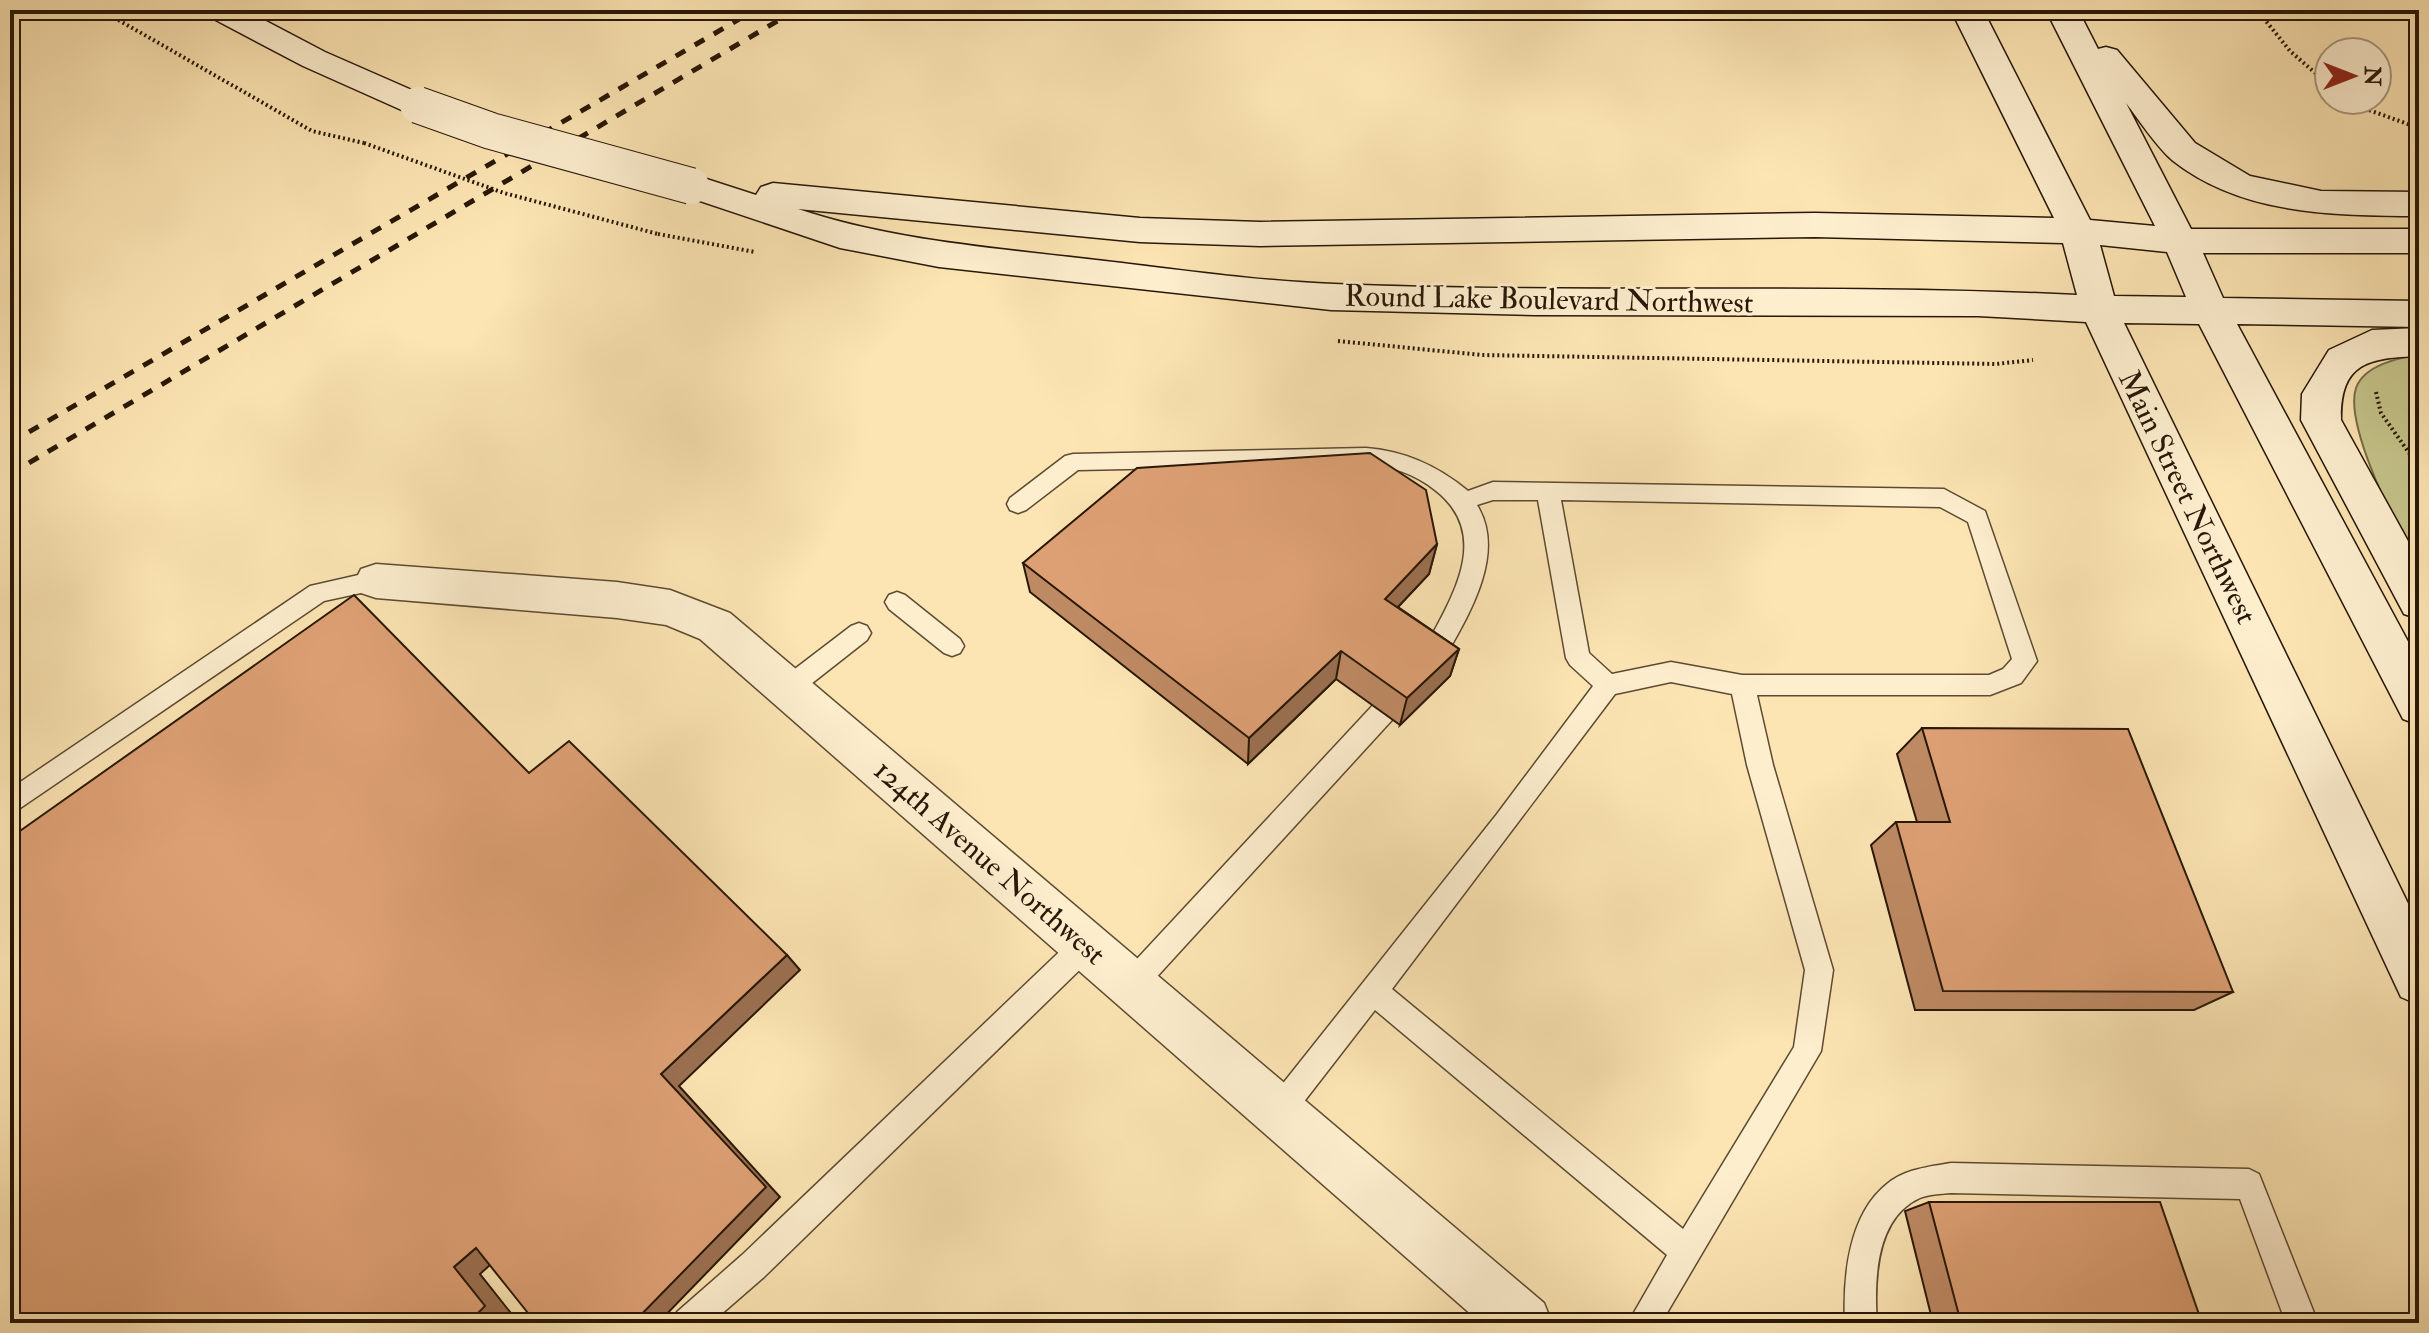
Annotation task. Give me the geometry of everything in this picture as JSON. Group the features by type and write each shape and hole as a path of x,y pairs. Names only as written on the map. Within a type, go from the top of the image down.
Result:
{"main road":[{"name":"Round Lake Boulevard Northwest","path":"221,10 314,59 418,105 506,135 691,186 840,236 939,254 1316,295 1550,302 1978,303 2099,309 2419,314"},
{"name":"Main Street Northwest","path":"1967,10 2078,231 2099,309 2419,980"},
{"path":"2068,21 2110,60 2183,151 2240,186 2321,203 2419,204"},
{"path":"2068,21 2180,241 2210,309 2419,705"},
{"name":"Round Lake Boulevard Northwest","path":"691,186 1140,230 1274,234 1815,225 2078,231 2180,241 2419,241"},
{"path":"2419,342 2372,344 2342,360 2321,394 2321,420 2419,601"},
{"name":"124th Avenue Northwest","path":"376,581 617,600 670,608 715,626 1524,1323"}],"lane":[{"path":"1018,504 1073,462 1382,456 1422,470 1446,483 1463,501 1477,530 1474,568 1467,595 1430,662"},
{"path":"1279,1111 1608,685 1671,672 1742,685 1990,685 2012,676 2025,661 1977,517 1944,498 1493,491 1463,501"},
{"path":"1548,491 1578,658 1608,685"},
{"path":"10,803 318,593 376,581"},
{"path":"897,602 952,646"},
{"path":"788,688 859,633"},
{"path":"1644,1323 1807,1051 1819,970 1760,765 1742,685"},
{"path":"1132,984 1383,712"},
{"path":"688,1323 764,1255 1087,944"},
{"path":"1373,991 1687,1252"},
{"path":"1861,1323 1858,1294 1870,1237 1887,1206 1913,1185 1951,1178 2249,1184 2302,1323"}],"path":[{"path":"101,10 312,131 364,143 504,193 658,234"},
{"path":"2257,10 2274,34 2313,76"},
{"path":"2386,116 2419,128"},
{"path":"2375,390 2381,413 2419,467"}],"shaded area":[{"path":"2419,354 2419,572 2365,453 2354,405 2356,388 2366,374 2383,364"}],"building":[{"path":"1370,453 1426,490 1437,544 1385,599 1459,649 1407,698 1341,651 1249,738 1023,563 1137,468"},
{"path":"354,595 529,773 569,741 787,955 661,1074 766,1187 633,1323 536,1323 476,1248 454,1267 485,1306 468,1323 10,1323 10,838"},
{"path":"1922,728 2128,729 2233,992 1943,991 1896,822 1950,822"},
{"path":"1929,1202 2160,1202 2202,1323 1961,1323"}],"railway":[{"path":"10,443 755,10"},
{"path":"10,474 796,10"}]}
